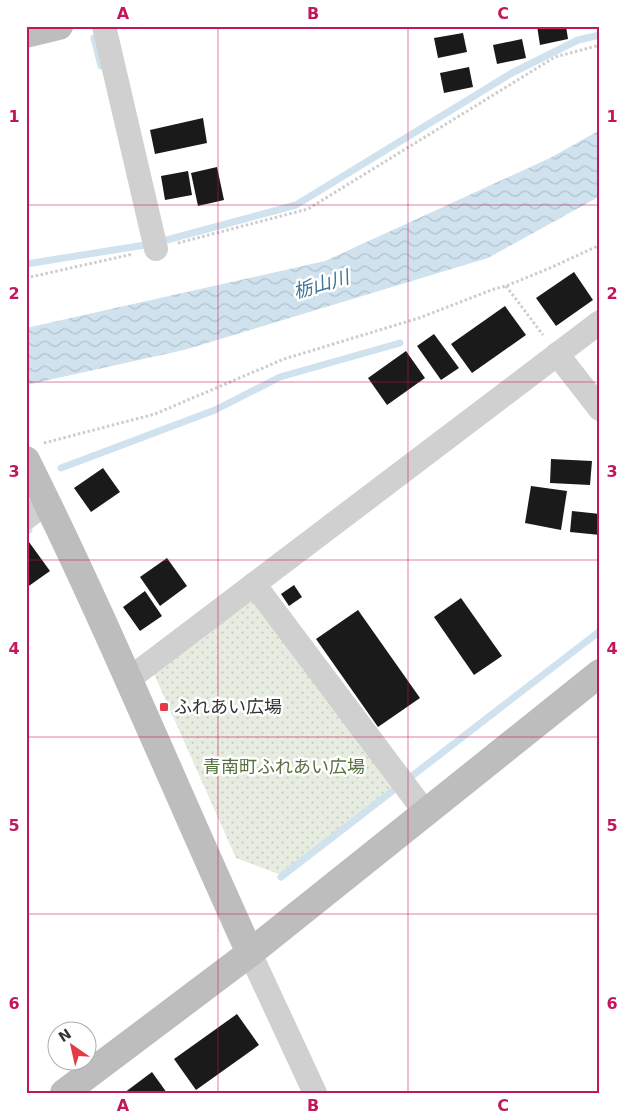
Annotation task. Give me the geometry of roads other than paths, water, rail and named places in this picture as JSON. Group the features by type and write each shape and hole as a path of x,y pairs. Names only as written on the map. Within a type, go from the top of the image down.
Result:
{"street":[{"path":"26,34 59,26"},
{"path":"104,26 156,249"},
{"path":"129,679 600,322"},
{"path":"558,354 600,409"},
{"path":"31,452 37,510 129,679 250,953 315,1093"},
{"path":"254,584 425,812"},
{"path":"64,1093 250,953 600,673"}],"water":[{"name":"栃山川","path":"600,130 600,196 488,258 184,350 26,385 26,328 325,261 550,158"}],"waterway":[{"path":"159,242 296,205 512,73 578,40 600,35"},
{"path":"94,38 101,66"},
{"path":"26,264 145,245"},
{"path":"61,468 215,410 280,377 400,343"},
{"path":"281,877 600,631"}],"place":[{"name":"ふれあい広場","path":"164,707"}],"park label":[{"name":"青南町ふれあい広場","path":"284,767"}]}
